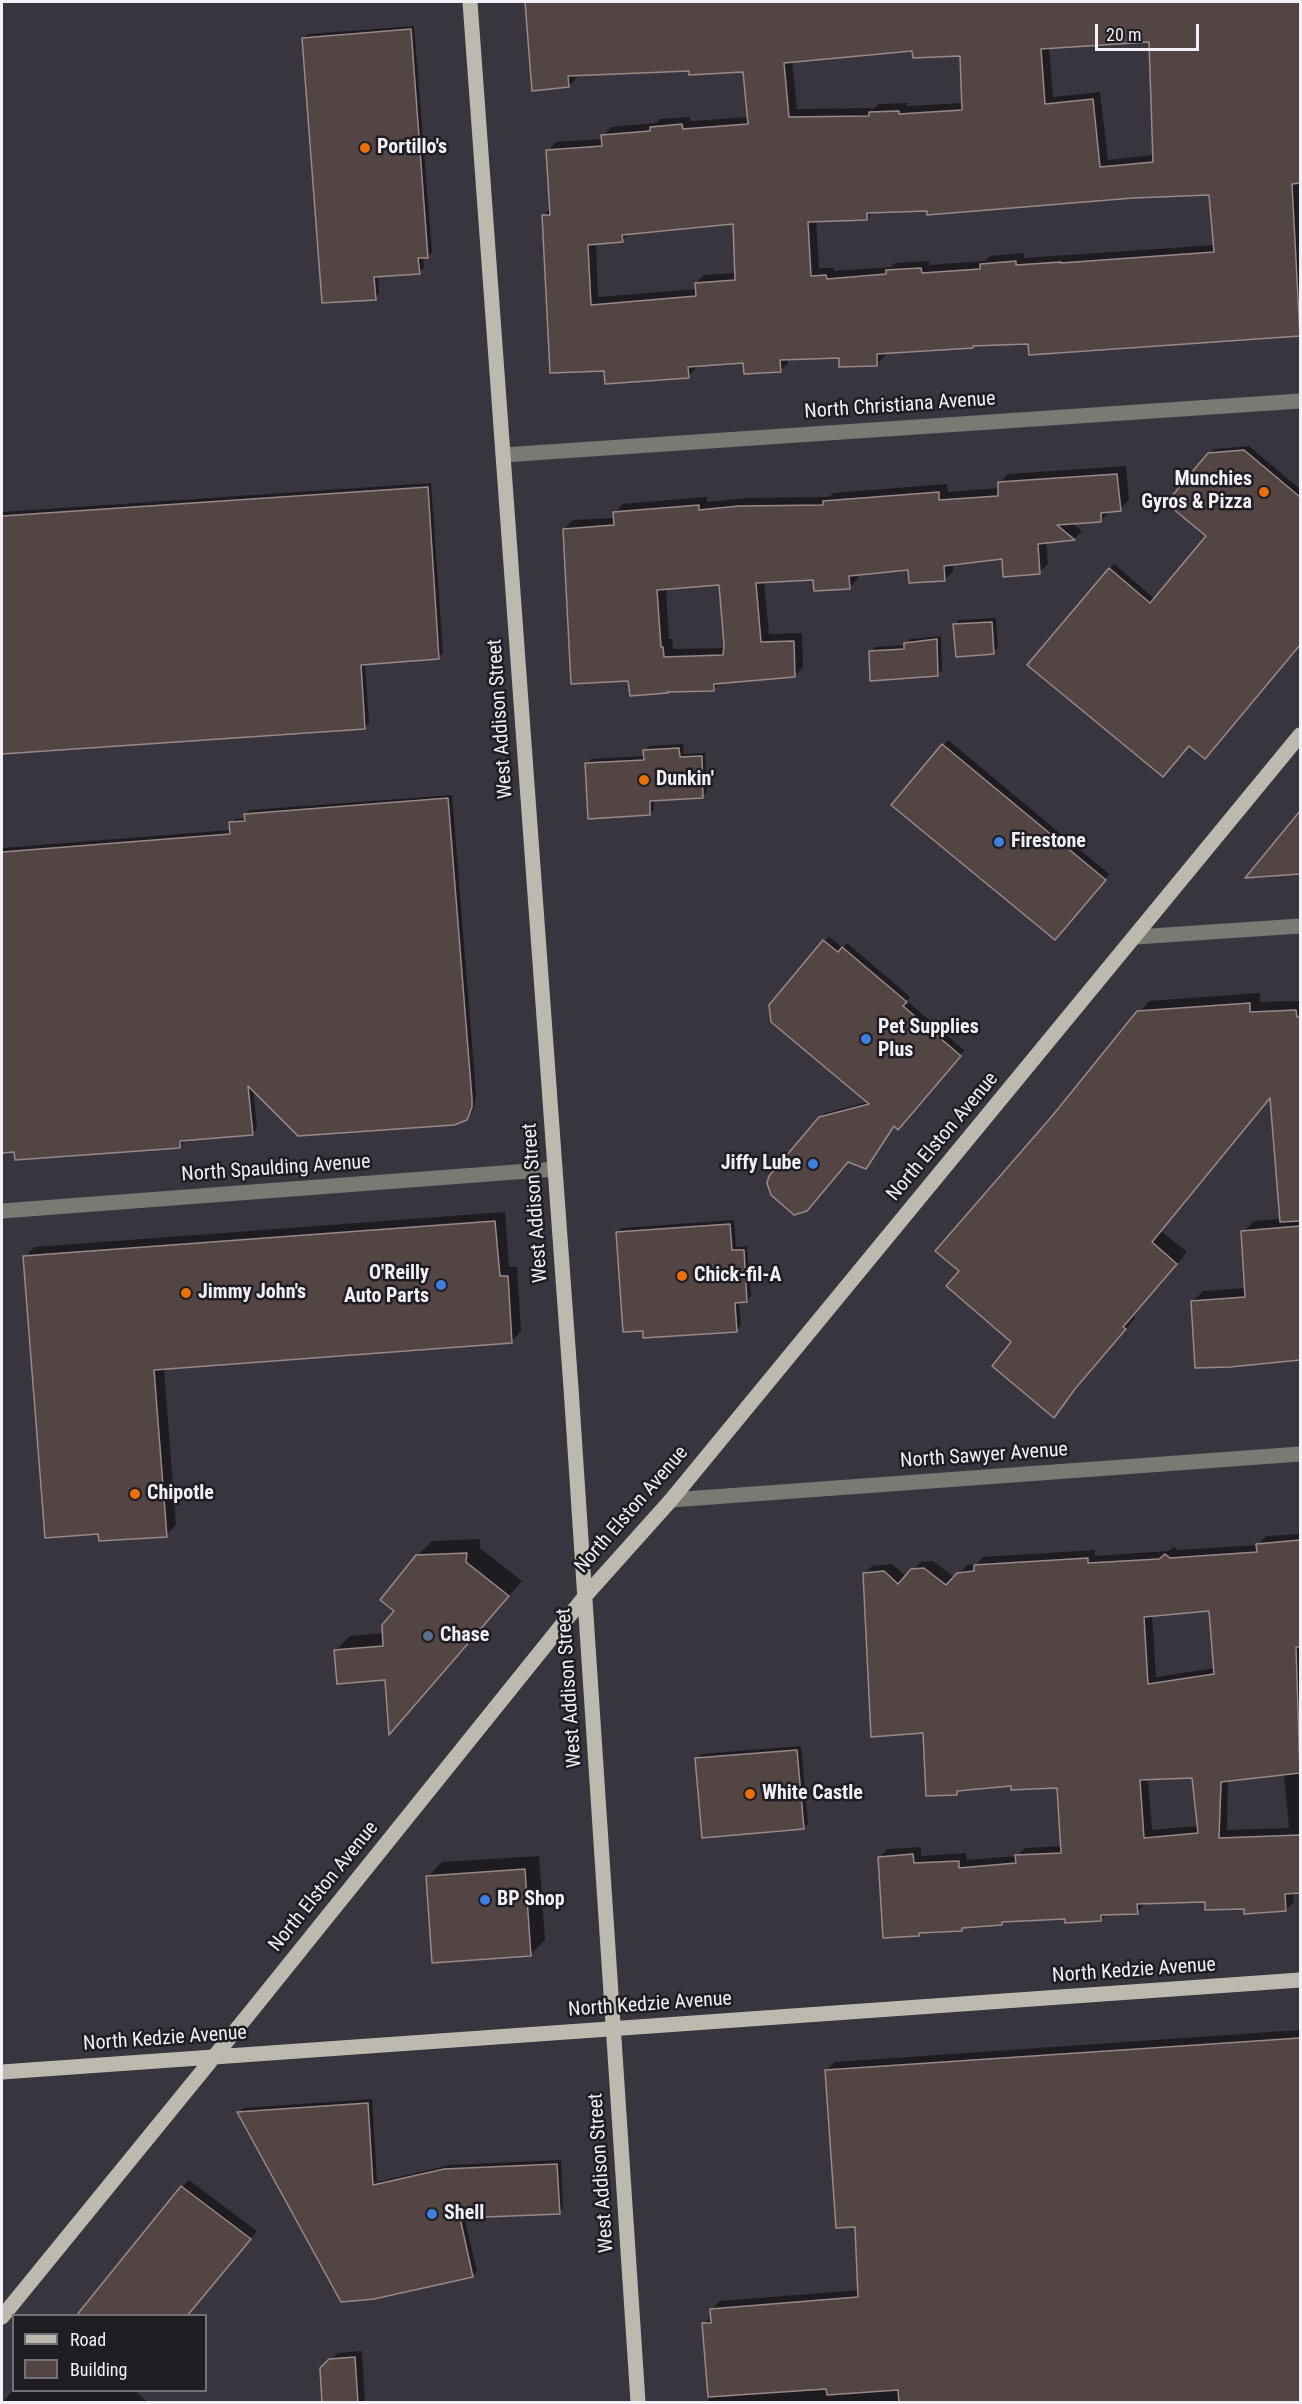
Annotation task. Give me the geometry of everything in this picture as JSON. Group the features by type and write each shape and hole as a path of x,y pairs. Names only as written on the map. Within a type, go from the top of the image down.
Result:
{"main road":[{"name":"West Addison Street","path":"470,2 585,1595 638,2403"},
{"name":"North Elston Avenue","path":"2,2317 585,1595 671,1500 1300,735"},
{"name":"North Kedzie Avenue","path":"2,2072 1300,1980"}],"street":[{"name":"North Christiana Avenue","path":"503,455 1300,401"},
{"path":"1136,937 1300,926"},
{"name":"North Spaulding Avenue","path":"2,1211 555,1169"},
{"name":"North Sawyer Avenue","path":"671,1500 1300,1454"}],"building":[{"path":"525,2 1300,2 1300,183 1292,184 1300,336 1029,355 1028,344 973,346 973,348 877,354 877,366 839,367 839,358 780,360 781,372 744,374 743,363 688,367 689,378 605,384 604,371 550,373 542,215 550,215 546,150 602,146 601,135 650,131 650,127 682,124 683,129 748,124 743,72 689,75 689,71 568,76 569,87 532,91","holes":["1149,42 1153,162 1100,167 1093,99 1045,104 1041,49","912,51 913,58 960,56 962,110 899,114 899,111 869,112 869,116 789,117 784,63","1209,195 1214,252 1061,263 1016,265 1016,261 980,264 980,269 922,273 921,268 886,270 886,274 827,279 826,275 811,276 808,222 867,220 867,213 927,211 927,215 1133,198","733,224 735,280 695,283 696,296 591,305 588,245 623,242 622,235"]},
{"name":"Portillo's","path":"411,29 428,258 418,258 420,274 374,277 376,300 322,303 302,38"},
{"path":"1244,450 1300,497 1300,645 1205,759 1189,746 1163,777 1027,665 1109,568 1150,603 1206,536 1166,503 1208,453"},
{"path":"1117,474 1121,511 1101,513 1101,522 1057,525 1075,540 1038,544 1040,574 1003,577 1002,559 944,566 945,581 909,583 908,570 849,576 850,589 814,591 813,580 756,583 761,642 794,641 795,677 714,684 714,691 630,696 628,681 571,684 563,529 614,525 613,512 699,505 699,510 739,506 823,505 823,501 939,492 939,500 998,496 998,482","holes":["719,585 723,655 664,657 663,647 661,647 657,590"]},
{"path":"428,487 439,659 361,665 365,729 2,754 2,516"},
{"path":"992,622 994,654 956,657 953,624"},
{"path":"937,639 938,676 870,681 869,651 904,649 904,643"},
{"name":"Firestone","path":"942,744 1106,880 1055,940 891,805"},
{"name":"Dunkin'","path":"679,748 680,757 702,756 703,798 650,801 650,815 588,819 585,763 644,760 643,750"},
{"path":"448,798 472,1099 472,1107 467,1120 454,1125 298,1136 248,1086 253,1135 180,1141 180,1148 15,1160 14,1152 2,1153 2,852 230,834 229,822 245,821 244,814"},
{"path":"1300,811 1300,874 1245,878"},
{"name":"Pet Supplies Plus","path":"823,940 838,952 842,947 907,1002 903,1006 961,1056 898,1130 894,1126 866,1169 848,1162 807,1211 794,1215 771,1195 767,1183 769,1176 819,1117 869,1104 771,1022 769,1005"},
{"path":"1250,1003 1250,1012 1296,1010 1297,1017 1300,1017 1300,1221 1280,1222 1270,1098 1152,1242 1177,1264 1123,1327 1126,1329 1075,1389 1054,1418 992,1366 1011,1342 946,1286 959,1271 935,1251 1053,1115 1137,1011"},
{"path":"495,1221 500,1276 508,1276 512,1343 154,1370 167,1537 99,1541 98,1534 45,1538 23,1256"},
{"name":"Chick-fil-A","path":"730,1224 732,1250 744,1250 747,1302 735,1303 737,1332 643,1338 643,1331 623,1332 616,1232"},
{"path":"1300,1226 1300,1360 1195,1368 1191,1301 1245,1297 1241,1231"},
{"path":"1300,1540 1300,1647 1296,1647 1300,1773 1221,1782 1219,1838 1300,1835 1300,1893 1285,1894 1286,1911 1244,1914 1244,1909 1205,1910 1205,1902 1137,1904 1138,1914 1101,1915 1101,1921 1065,1923 1065,1919 1002,1922 1002,1925 962,1928 962,1931 919,1933 919,1936 883,1938 878,1857 913,1854 914,1863 959,1861 959,1868 1016,1863 1015,1855 1061,1853 1057,1788 1011,1790 1011,1786 957,1791 957,1795 926,1796 923,1733 871,1737 863,1573 884,1571 898,1584 911,1569 924,1568 946,1585 957,1573 974,1571 974,1565 1088,1558 1088,1563 1159,1559 1165,1554 1170,1558 1257,1552 1256,1544","holes":["1209,1611 1214,1674 1148,1684 1144,1617","1192,1778 1198,1833 1144,1838 1140,1780"]},
{"name":"Chase","path":"467,1553 466,1562 509,1596 389,1735 385,1680 337,1684 334,1650 383,1646 382,1625 394,1611 380,1600 416,1555"},
{"name":"White Castle","path":"797,1750 804,1829 702,1838 695,1758"},
{"path":"525,1869 531,1956 432,1963 426,1876"},
{"path":"1300,2038 1300,2403 899,2403 898,2390 827,2395 826,2389 708,2397 702,2323 711,2323 710,2309 858,2297 855,2227 836,2228 825,2070"},
{"path":"368,2103 373,2185 444,2169 557,2164 560,2214 460,2218 473,2277 374,2299 341,2302 237,2112"},
{"path":"181,2186 251,2239 189,2314 78,2314"},
{"path":"355,2357 358,2403 322,2403 320,2368 329,2359"}],"place":[{"name":"Portillo's","path":"365,148"},
{"name":"Munchies Gyros & Pizza","path":"1264,492"},
{"name":"Dunkin'","path":"644,780"},
{"name":"Firestone","path":"999,842"},
{"name":"Pet Supplies Plus","path":"866,1039"},
{"name":"Jiffy Lube","path":"813,1164"},
{"name":"Chick-fil-A","path":"682,1276"},
{"name":"O'Reilly Auto Parts","path":"441,1285"},
{"name":"Jimmy John's","path":"186,1293"},
{"name":"Chipotle","path":"135,1494"},
{"name":"Chase","path":"428,1636"},
{"name":"White Castle","path":"750,1794"},
{"name":"BP Shop","path":"485,1900"},
{"name":"Shell","path":"432,2214"}]}
